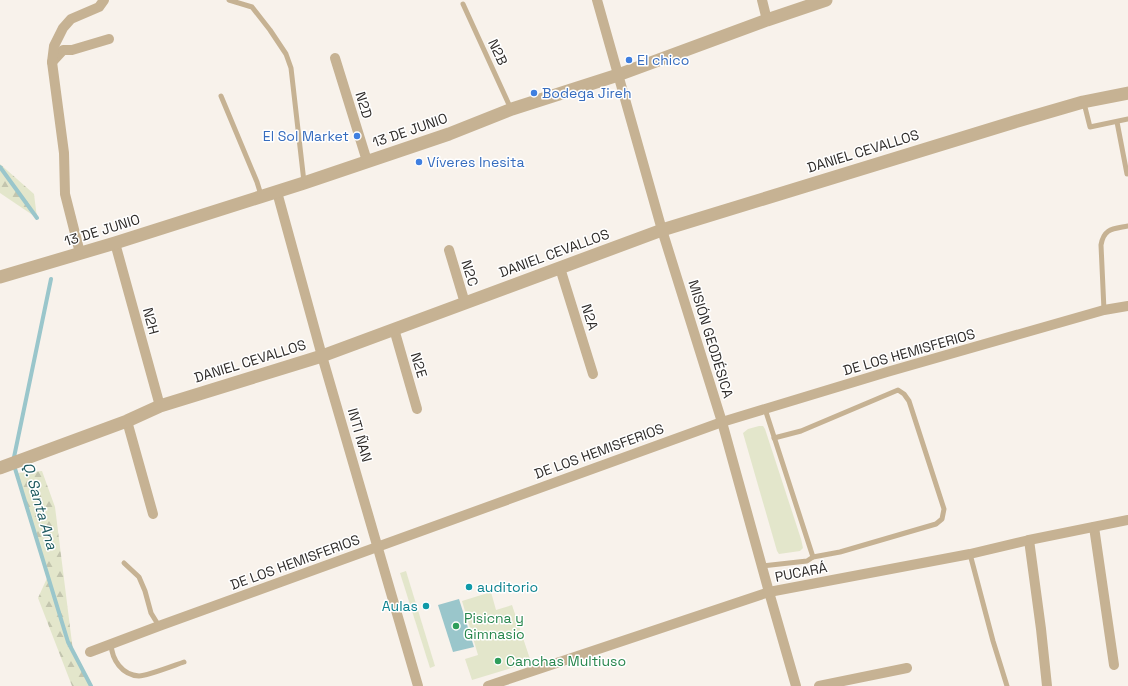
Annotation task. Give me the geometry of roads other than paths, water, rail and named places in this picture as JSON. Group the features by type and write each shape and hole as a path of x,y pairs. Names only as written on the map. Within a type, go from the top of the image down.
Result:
{"street":[{"path":"80,253 65,194 64,153 52,62 54,46 63,28 71,18 99,7 104,0"},
{"name":"MISIÓN GEODÉSICA","path":"596,0 662,230 722,422 768,592 796,686"},
{"path":"762,0 767,20"},
{"name":"13 DE JUNIO","path":"0,277 115,243 304,183 449,134 512,110 618,75 826,0"},
{"path":"52,62 63,50 72,50 109,39"},
{"name":"N2D","path":"335,58 367,161"},
{"name":"DANIEL CEVALLOS","path":"5,467 127,421 160,406 322,356 662,230 947,142 1083,102 1128,93"},
{"name":"INTI ÑAN","path":"277,192 322,356 418,686"},
{"name":"N2H","path":"115,243 160,406"},
{"name":"N2C","path":"449,250 465,303"},
{"name":"N2A","path":"560,268 592,374"},
{"name":"DE LOS HEMISFERIOS","path":"90,652 722,422 887,372 1104,310 1128,306"},
{"name":"N2E","path":"394,330 417,409"},
{"path":"127,421 153,514"},
{"name":"PUCARÁ","path":"488,686 502,684 768,592 970,554 1028,540 1128,520"},
{"path":"1094,527 1114,665"},
{"path":"1028,540 1041,629 1047,686"},
{"path":"819,686 907,668"}],"lane":[{"path":"229,0 252,7 286,54 291,68 304,183"},
{"name":"N2B","path":"463,4 512,110"},
{"path":"221,96 262,196"},
{"path":"1083,102 1090,127 1128,119"},
{"path":"1117,122 1127,174"},
{"path":"1104,310 1101,245 1102,236 1108,230 1128,226"},
{"path":"761,566 807,561 813,557 840,552 928,527 936,524 942,519 944,509 909,401 904,394 898,390 801,430 774,438"},
{"path":"765,409 813,557"},
{"path":"970,554 993,641 1007,686"},
{"path":"124,563 139,577 145,591 151,614 159,626"},
{"path":"112,644 112,653 118,666 130,674 141,676 184,662"}],"water":[{"name":"Pisicna y Gimnasio","path":"459,599 474,647 453,652 438,605"}],"waterway":[{"name":"Q. Santa Ana","path":"0,167 37,218"},
{"name":"Q. Santa Ana","path":"51,279 13,462 68,642 91,686"}],"place":[{"name":"El chico","path":"629,60"},
{"name":"Bodega Jireh","path":"534,93"},
{"name":"El Sol Market","path":"357,136"},
{"name":"Víveres Inesita","path":"419,162"},
{"name":"auditorio","path":"469,587"},
{"name":"Aulas","path":"426,606"},
{"name":"Pisicna y Gimnasio","path":"456,626"},
{"name":"Canchas Multiuso","path":"498,661"}]}
